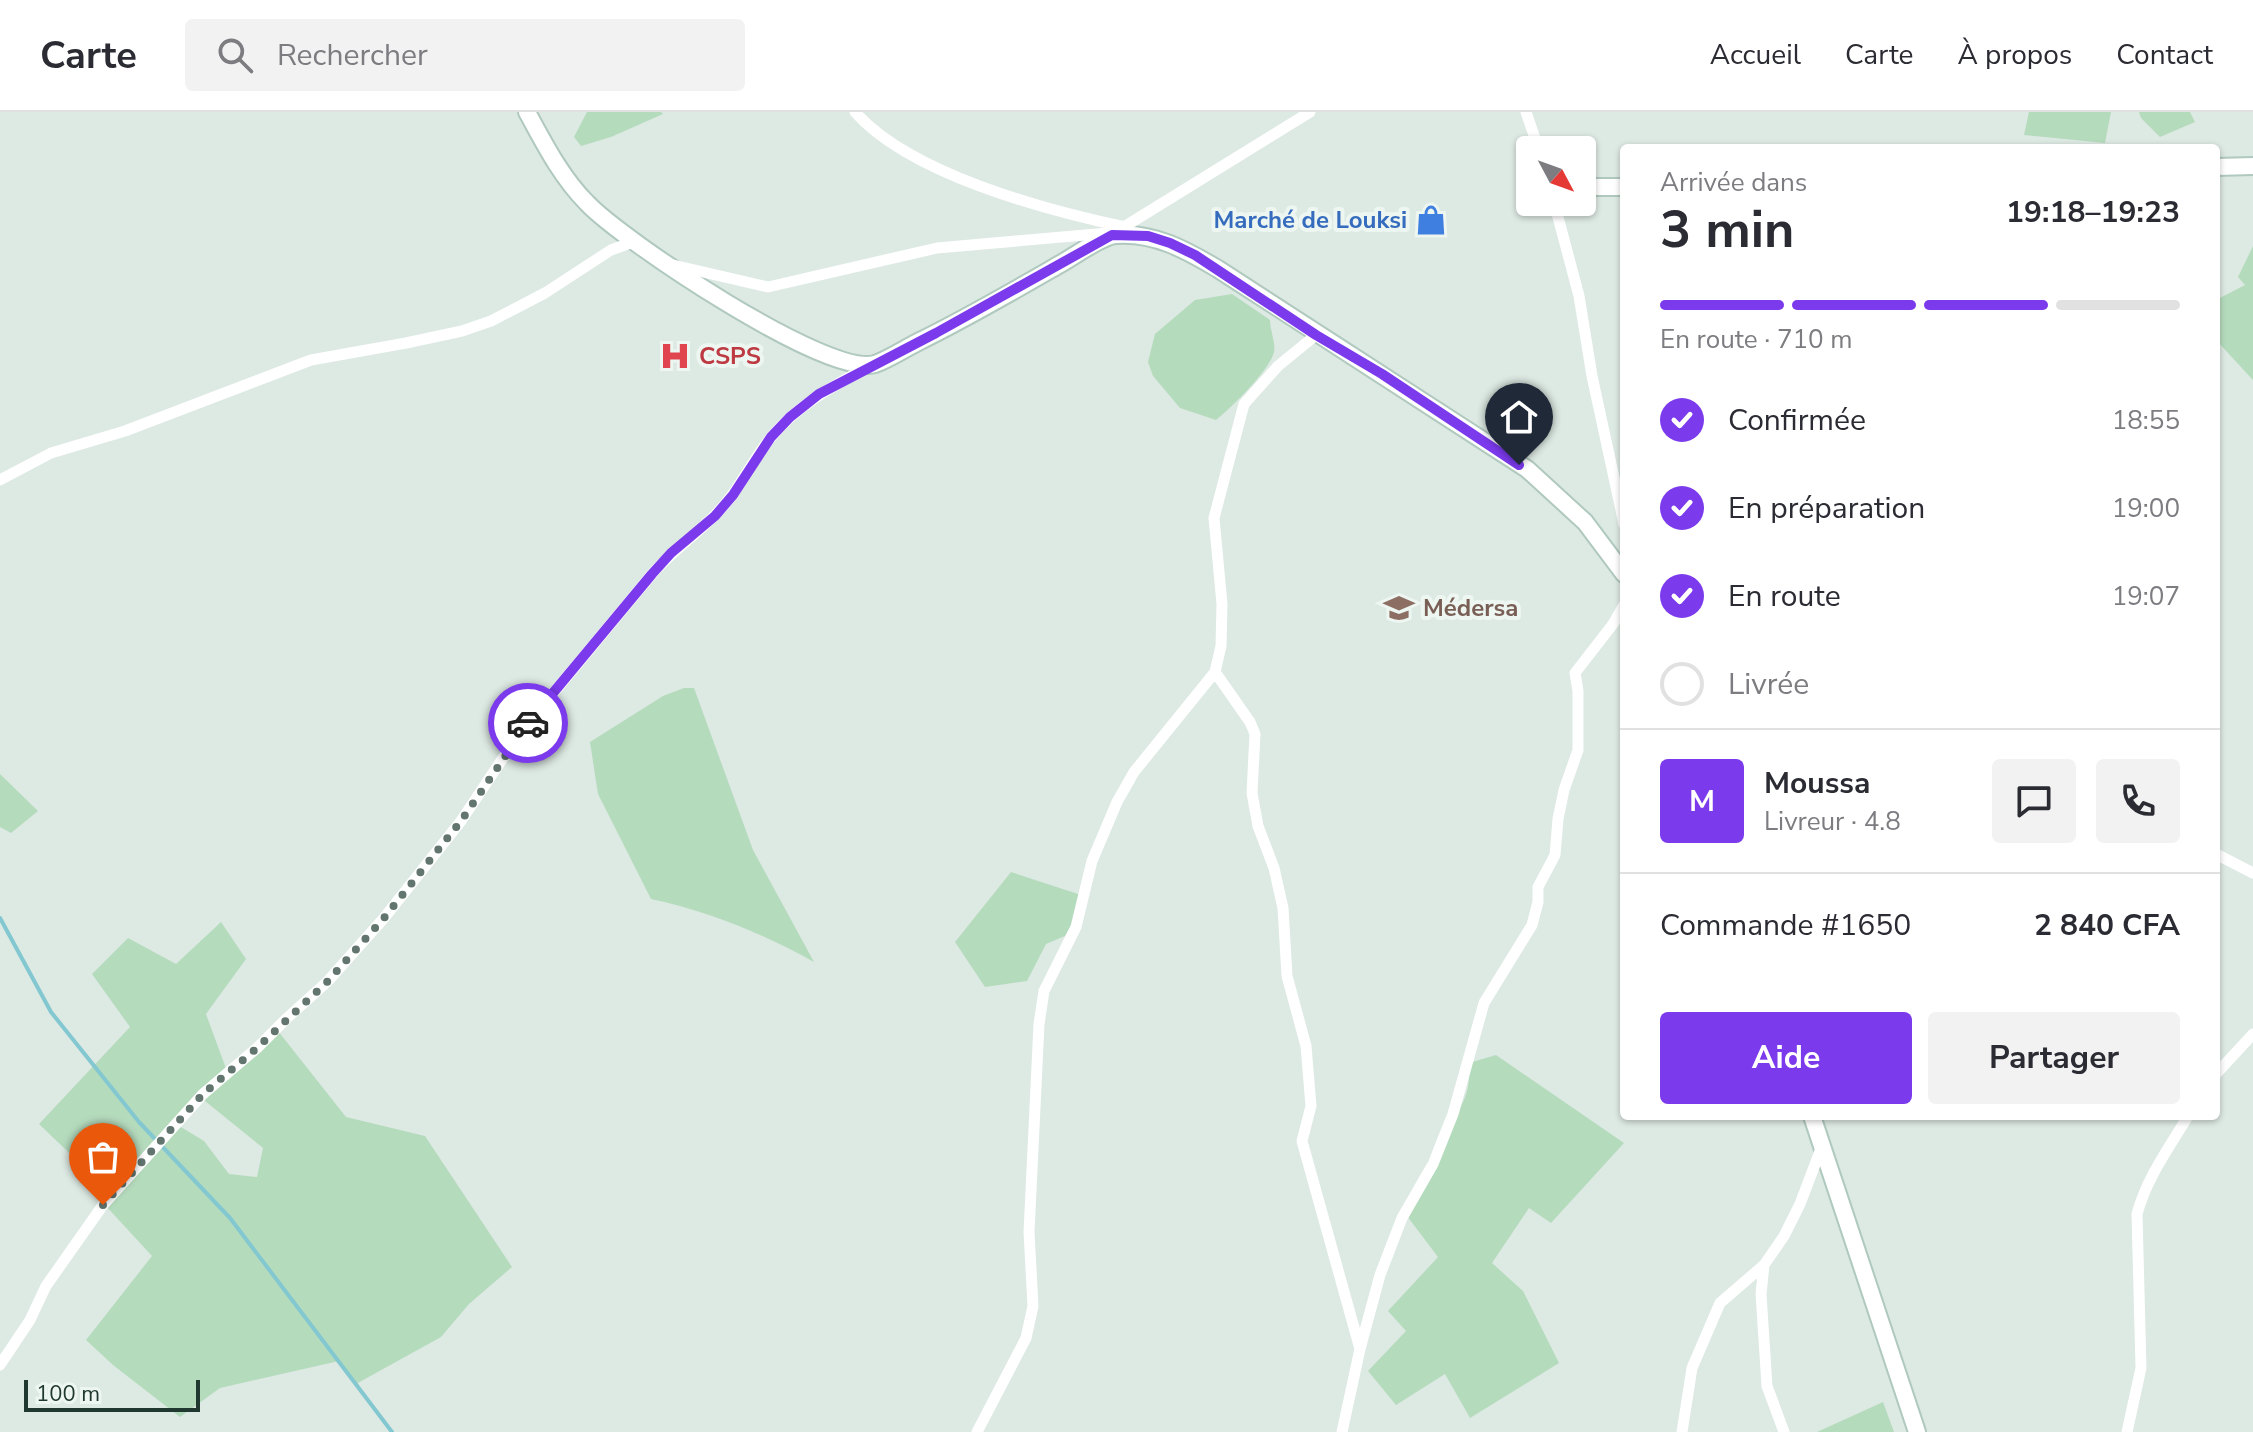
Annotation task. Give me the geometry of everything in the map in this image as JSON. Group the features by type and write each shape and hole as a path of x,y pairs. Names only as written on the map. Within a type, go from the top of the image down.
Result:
{"street":[{"path":"527,112 570,184 596,213 661,263 781,333 847,362 873,364"},
{"path":"855,112 879,136 922,161 1062,214 1170,243 1218,269 1527,469 1585,522 1620,569"},
{"path":"0,1365 30,1320 46,1286 103,1205 203,1094 327,982 384,918 461,821 517,737 652,574 671,553 715,516 733,495 771,437 790,417 819,394 936,333 1118,231 1310,112"},
{"path":"1526,112 1534,136"},
{"path":"2220,167 2253,166"},
{"path":"1596,187 1620,187"},
{"path":"1558,216 1579,296 1592,376 1620,506"},
{"path":"661,263 768,287 937,248 1118,231"},
{"path":"0,480 51,453 125,431 311,360 448,334 499,318 611,250 633,242"},
{"path":"977,1432 1026,1338 1033,1306 1029,1232 1039,1024 1044,991 1076,927 1092,861 1117,802 1134,772 1215,672 1221,646 1222,604 1214,518 1244,404 1278,366 1316,335"},
{"path":"1342,1432 1380,1275 1402,1218 1433,1164 1453,1114 1484,1003 1532,925 1538,887 1555,855 1564,790 1578,750 1575,673 1620,612"},
{"path":"1215,672 1255,734 1252,793 1258,826 1274,868 1283,908 1287,976 1306,1046 1311,1106 1302,1141 1360,1349"},
{"path":"2220,856 2253,873"},
{"path":"2220,1070 2253,1034"},
{"path":"1813,1120 1917,1432"},
{"path":"2127,1432 2141,1368 2137,1214 2158,1164 2186,1120"},
{"path":"1682,1432 1692,1368 1720,1303 1764,1265 1784,1236 1800,1204 1822,1145"},
{"path":"1764,1265 1761,1294 1767,1386 1784,1432"}],"green space":[{"path":"587,112 663,114 611,137 581,146 574,137"},
{"path":"2029,112 2111,112 2105,143 2024,135"},
{"path":"2139,112 2190,112 2195,122 2160,137"},
{"path":"2253,246 2253,380 2220,344 2220,298 2245,285 2238,277"},
{"path":"1232,294 1270,320 1274,352 1258,379 1216,420 1180,408 1153,376 1148,362 1155,334 1195,300"},
{"path":"684,688 694,688 753,850 814,962 735,924 651,899 598,794 590,742 663,696"},
{"path":"0,774 38,811 11,833 0,827"},
{"path":"1011,872 1081,895 1074,922 1065,936 1046,944 1027,981 985,987 955,942"},
{"path":"221,922 246,959 206,1014 228,1074 278,1031 346,1117 425,1136 512,1267 469,1304 441,1337 356,1384 339,1361 220,1388 180,1417 86,1340 152,1256 105,1205 113,1195 39,1124 130,1027 92,974 128,938 176,964","holes":["200,1097 263,1148 257,1177 229,1174 204,1141 176,1124"]},
{"path":"1496,1055 1624,1143 1551,1223 1529,1208 1492,1263 1523,1291 1559,1363 1470,1418 1445,1374 1396,1405 1368,1371 1406,1331 1388,1311 1438,1257 1407,1216 1435,1146 1464,1099 1469,1063"},
{"path":"1883,1402 1894,1432 1817,1432"}],"waterway":[{"path":"0,918 51,1012 139,1122 230,1218 392,1432"}],"way so far":[{"path":"103,1205 174,1123 327,982 384,918 461,821 528,723"}],"place":[{"name":"Marché de Louksi","path":"1431,220"},
{"name":"CSPS","path":"675,356"},
{"name":"Médersa","path":"1399,608"}],"route":[{"path":"528,723 652,574 671,553 715,516 733,495 771,437 790,417 819,394 1112,235 1148,236 1195,255 1519,465"}]}
